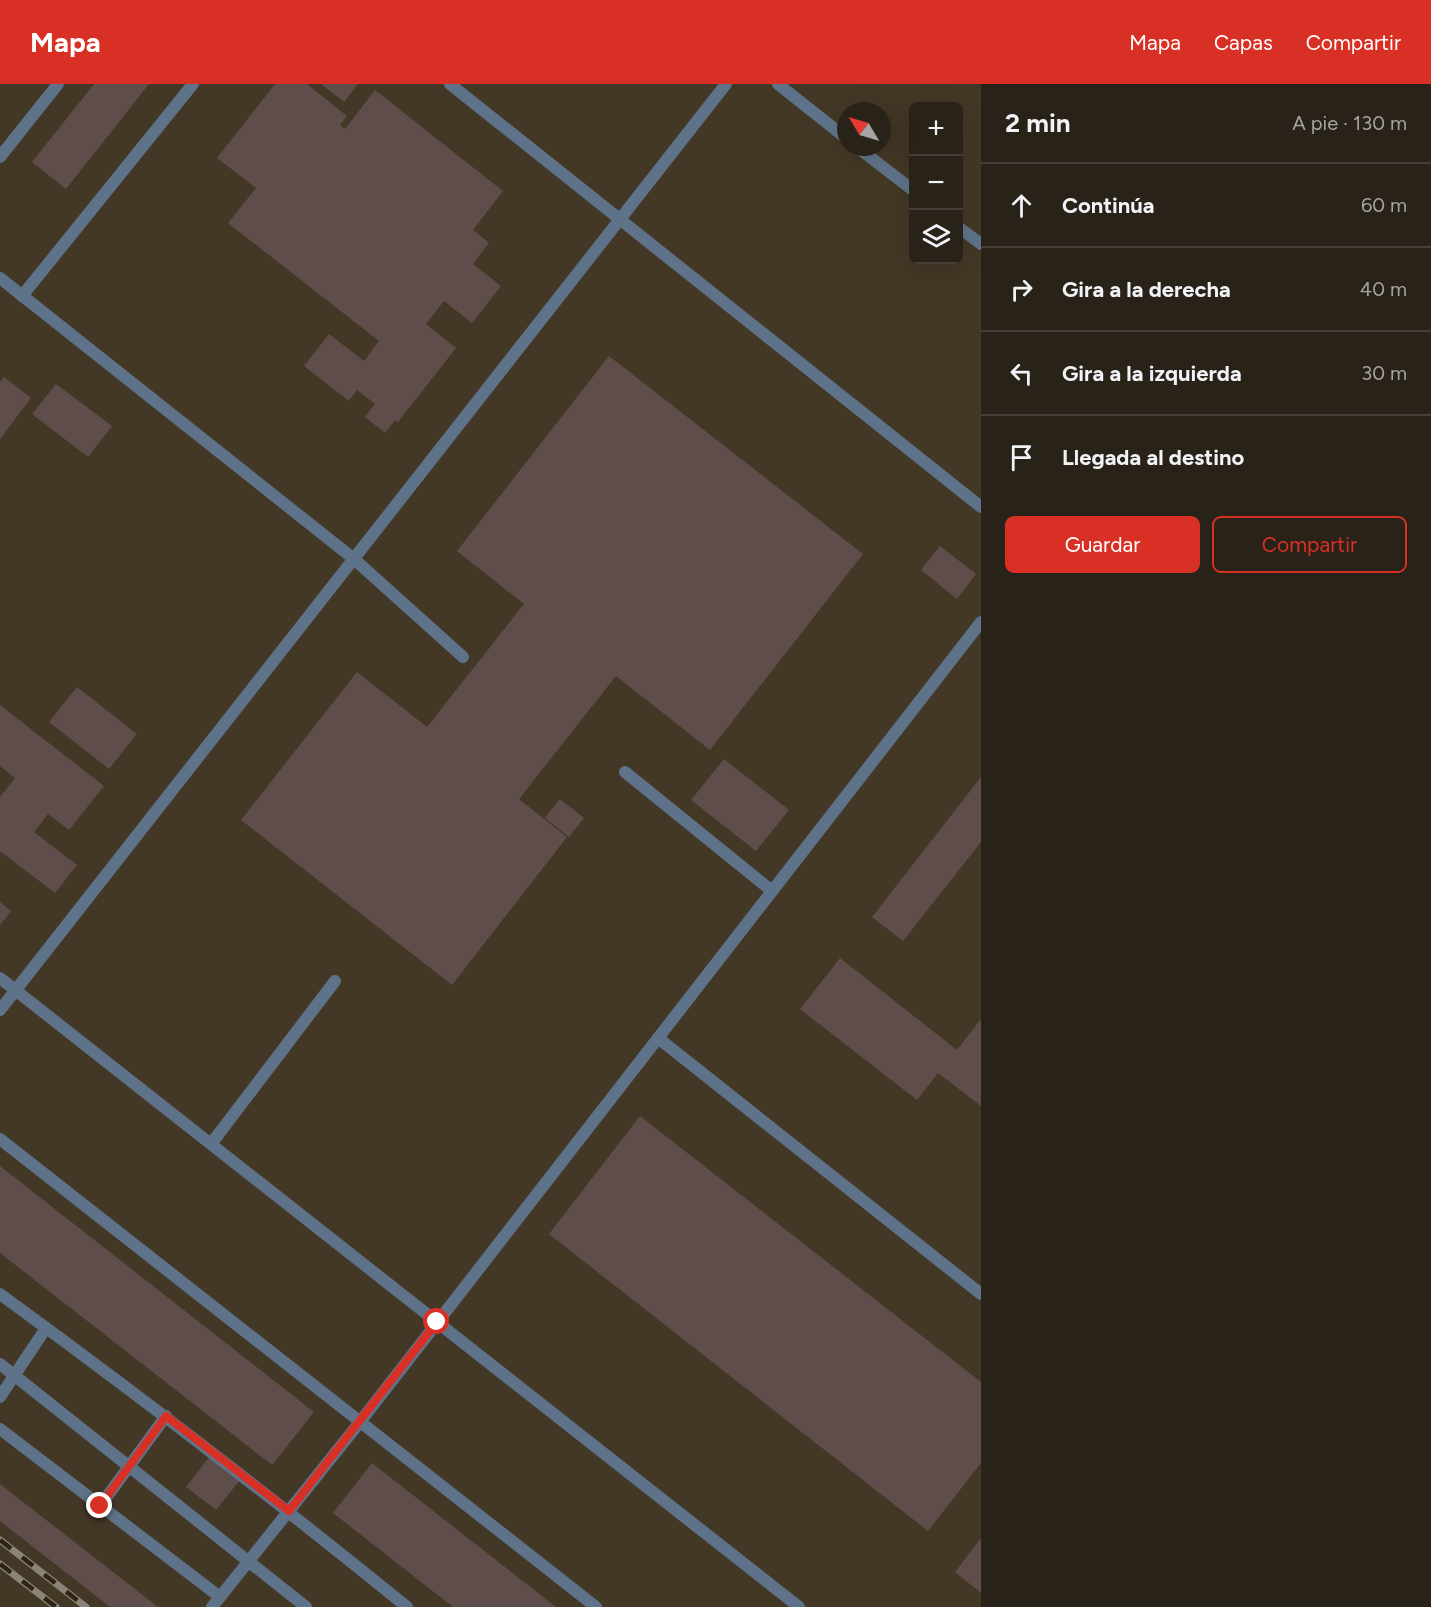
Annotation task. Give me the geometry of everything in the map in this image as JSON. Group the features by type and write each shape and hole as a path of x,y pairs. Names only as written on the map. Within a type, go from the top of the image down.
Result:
{"lane":[{"path":"0,157 58,84"},
{"path":"22,296 193,84"},
{"path":"450,84 981,507"},
{"path":"0,1010 726,84"},
{"path":"777,84 837,131"},
{"path":"869,156 909,187"},
{"path":"963,231 981,244"},
{"path":"0,278 354,559 463,657"},
{"path":"0,1429 100,1506 216,1602 360,1422 981,622"},
{"path":"625,772 772,891"},
{"path":"0,978 799,1607"},
{"path":"211,1144 335,981"},
{"path":"658,1038 981,1294"},
{"path":"0,1139 596,1607"},
{"path":"0,1294 166,1416 289,1511 407,1607"},
{"path":"0,1397 46,1328"},
{"path":"0,1364 306,1607"},
{"path":"100,1506 166,1416"}],"shaded area":[{"path":"0,84 981,84 981,1607 0,1607"}],"building":[{"path":"94,84 149,84 66,189 32,162"},
{"path":"275,84 307,84 347,116 340,125 345,129 375,90 503,191 473,230 489,243 473,264 501,286 472,323 444,301 426,324 456,348 398,422 395,420 385,433 365,417 375,404 357,390 349,401 304,366 329,334 364,361 379,341 228,223 256,188 217,158"},
{"path":"321,84 358,84 344,102"},
{"path":"609,356 863,554 710,750 616,676 519,799 567,837 452,985 241,820 357,672 427,727 524,604 457,551"},
{"path":"4,377 31,398 0,439 0,382"},
{"path":"56,384 112,426 88,457 32,414"},
{"path":"940,546 976,574 957,599 921,570"},
{"path":"77,687 137,734 109,769 49,722"},
{"path":"0,705 104,786 69,830 48,814 34,832 77,865 55,893 0,851 0,797 15,778 0,766"},
{"path":"724,759 789,810 756,851 691,800"},
{"path":"981,777 981,842 903,941 872,917"},
{"path":"560,799 584,818 569,837 545,818"},
{"path":"0,902 11,911 0,925"},
{"path":"840,958 957,1050 981,1019 981,1106 938,1073 917,1100 800,1009"},
{"path":"640,1116 981,1382 981,1463 928,1531 549,1234"},
{"path":"0,1166 314,1412 272,1465 0,1253"},
{"path":"210,1456 240,1480 216,1510 186,1487"},
{"path":"372,1463 556,1607 453,1607 333,1513"},
{"path":"0,1484 158,1607 110,1607 0,1521"},
{"path":"981,1538 981,1593 955,1572"}],"railway":[{"path":"0,1540 86,1607"},
{"path":"0,1564 56,1607"}],"route":[{"path":"100,1506 166,1416 289,1511 437,1322"}]}
